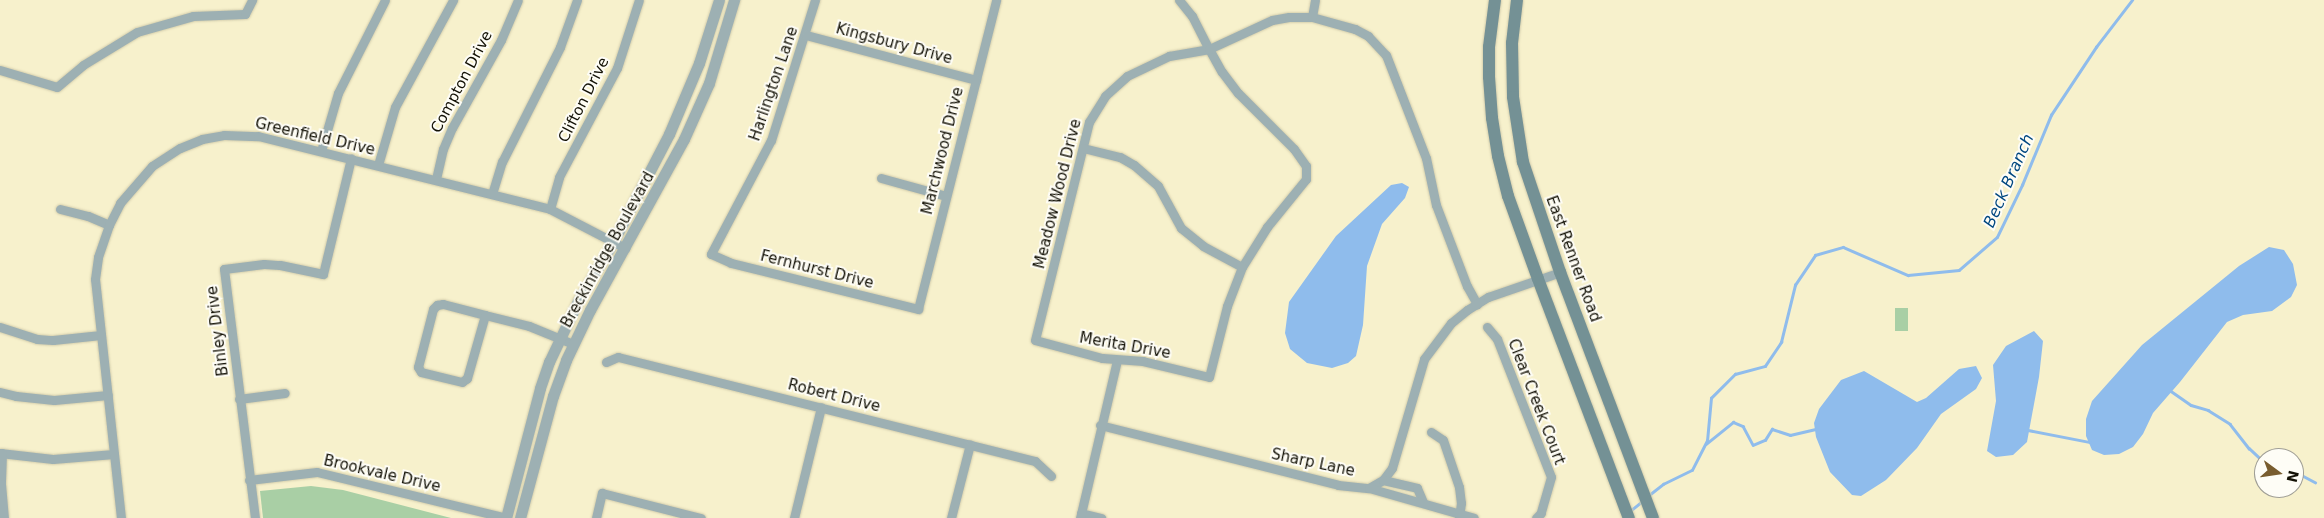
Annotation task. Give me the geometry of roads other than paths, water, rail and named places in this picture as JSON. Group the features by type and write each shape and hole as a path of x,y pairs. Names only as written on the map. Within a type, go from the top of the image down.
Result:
{"main road":[{"path":"1496,0 1489,47 1492,118 1498,156 1508,196 1629,518"},
{"name":"East Renner Road","path":"1517,0 1512,44 1517,127 1523,162 1560,272 1653,518"}],"street":[{"path":"0,70 57,87 83,65 137,32 193,16 245,14 252,0"},
{"path":"321,151 338,92 385,0"},
{"path":"378,165 394,108 453,0"},
{"name":"Compton Drive","path":"436,179 443,149 452,128 501,40 518,0"},
{"path":"492,194 502,162 560,47 577,0"},
{"name":"Clifton Drive","path":"550,209 559,177 617,68 639,0"},
{"name":"Breckinridge Boulevard","path":"506,518 540,388 560,338 578,301 613,242 670,134 699,63 719,0"},
{"name":"Breckinridge Boulevard","path":"520,518 553,396 573,344 684,139 708,83 734,0"},
{"name":"Harlington Lane","path":"711,254 771,140 806,35 815,0"},
{"name":"Marchwood Drive","path":"918,309 996,0"},
{"path":"1083,148 1120,157 1134,165 1158,186 1180,228 1203,246 1242,267 1267,227 1306,179 1306,166 1294,149 1238,93 1222,72 1192,16 1179,0"},
{"path":"1312,17 1315,0"},
{"name":"Meadow Wood Drive","path":"1036,340 1083,148 1094,112 1105,96 1120,82 1169,56 1209,49 1272,20 1289,17 1312,17 1355,29 1368,36 1386,54 1426,158 1436,205 1467,286 1477,304"},
{"name":"Kingsbury Drive","path":"806,35 976,80"},
{"name":"Greenfield Drive","path":"121,518 95,278 98,257 109,225 120,203 152,166 170,153 202,139 224,135 258,136 550,209 625,248"},
{"name":"Binley Drive","path":"255,518 224,269 272,264 323,274 351,158"},
{"path":"881,178 946,196"},
{"path":"60,209 88,216 109,225"},
{"name":"Fernhurst Drive","path":"711,254 731,263 918,309"},
{"name":"Merita Drive","path":"1036,340 1117,360 1143,361 1209,377 1228,306 1242,267"},
{"path":"1423,502 1416,488 1383,480 1392,468 1424,358 1451,323 1488,297 1560,272"},
{"path":"485,315 468,378 457,382 422,372 418,362 433,309 437,304 485,315 529,326 573,344"},
{"name":"Clear Creek Court","path":"1487,326 1498,339 1551,477 1541,513 1536,518"},
{"path":"0,327 37,338 53,340 101,335"},
{"name":"Robert Drive","path":"606,362 618,356 970,444 1035,461 1051,476"},
{"path":"1101,518 1080,515 1117,360"},
{"path":"0,392 16,396 54,400 108,395"},
{"path":"239,399 285,393"},
{"path":"794,518 821,407"},
{"name":"Sharp Lane","path":"1100,425 1338,485 1369,488 1383,480"},
{"path":"1431,432 1443,440 1459,487 1461,503 1459,516"},
{"path":"951,518 970,444"},
{"path":"4,518 1,453 53,459 114,454"},
{"name":"Brookvale Drive","path":"249,480 317,472 506,518"},
{"path":"1369,488 1412,502 1423,502 1459,516 1474,518"},
{"path":"596,518 602,493 701,518"}],"water":[{"path":"1402,183 1409,187 1405,198 1382,224 1367,266 1363,325 1356,356 1348,363 1332,368 1307,363 1290,349 1285,333 1289,302 1336,236 1391,185"},
{"path":"2269,247 2284,250 2293,264 2297,285 2291,297 2272,311 2243,315 2227,322 2153,413 2143,434 2133,447 2119,454 2104,455 2092,450 2086,436 2086,419 2092,401 2142,345 2239,266"},
{"path":"2034,331 2043,341 2039,377 2027,442 2013,455 1996,457 1987,451 1996,401 1993,365 2006,346"},
{"path":"1976,366 1982,378 1976,389 1941,414 1917,448 1886,480 1861,496 1852,495 1830,472 1816,437 1814,423 1819,409 1841,380 1864,371 1917,402 1926,398 1959,369"}],"waterway":[{"name":"Beck Branch","path":"1649,495 1663,484 1692,470 1707,441 1711,398 1735,374 1765,366 1781,342 1795,285 1815,255 1843,247 1908,275 1959,270 1997,237 2022,185 2051,115 2096,47 2132,0"},
{"path":"2171,391 2191,405 2208,410 2230,424 2254,453"},
{"path":"1706,444 1733,422 1743,426 1753,445 1765,440 1772,429 1790,435 1816,429"},
{"path":"2028,430 2090,442"},
{"path":"2304,476 2315,482"},
{"name":"Beck Branch","path":"1630,511 1641,502"}]}
